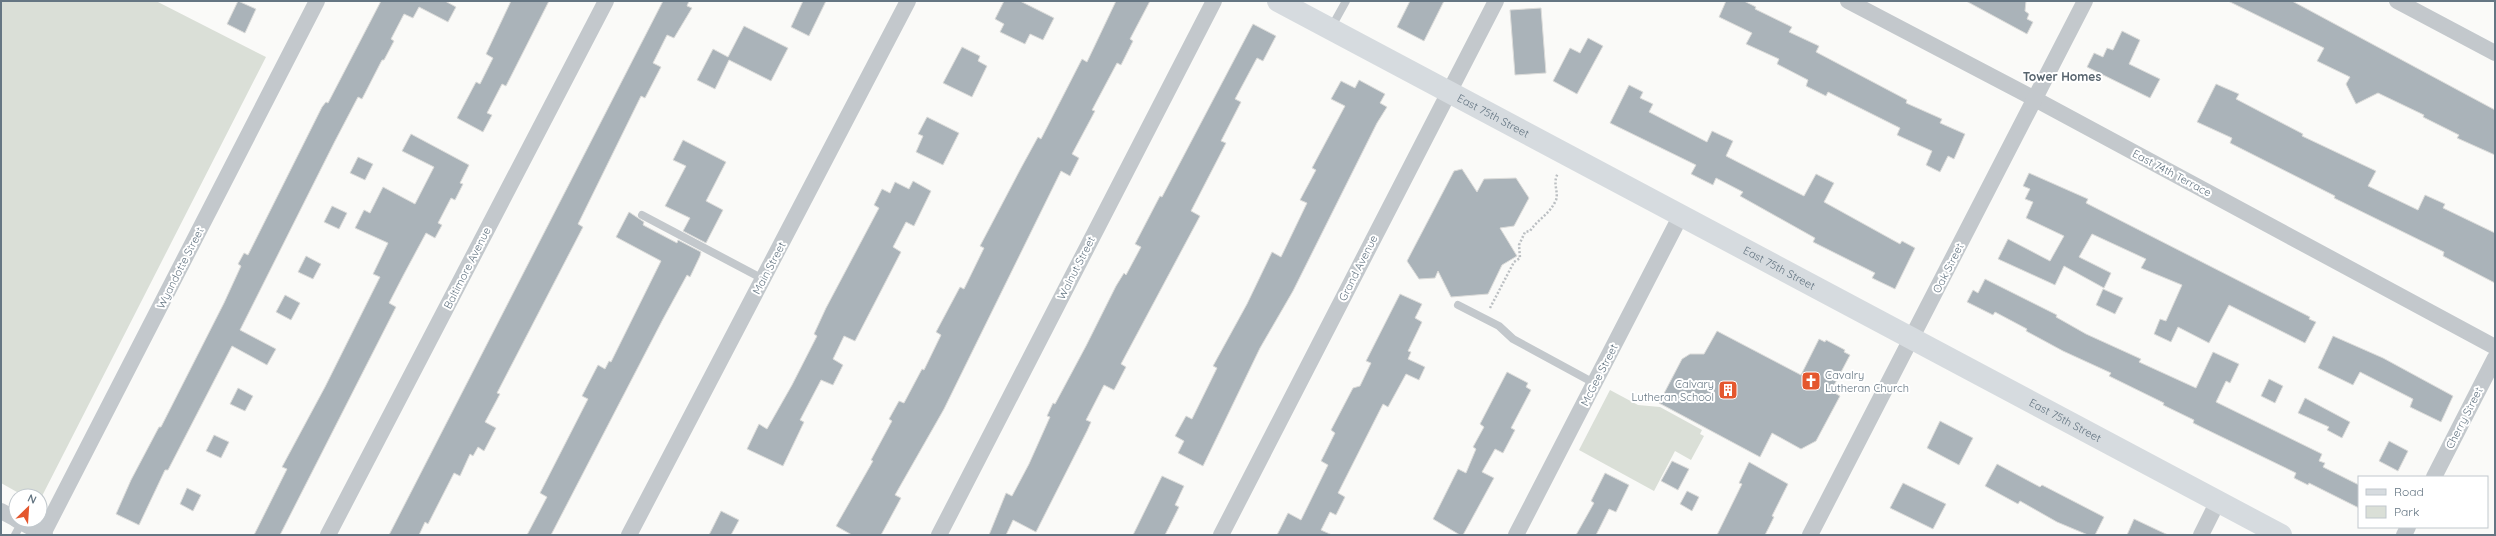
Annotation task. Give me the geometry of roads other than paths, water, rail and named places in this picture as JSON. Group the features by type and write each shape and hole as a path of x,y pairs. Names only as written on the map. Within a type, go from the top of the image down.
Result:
{"main road":[{"name":"East 75th Street","path":"1278,1 2281,535"}],"street":[{"name":"Wyandotte Street","path":"44,535 317,1"},
{"name":"Baltimore Avenue","path":"328,535 606,1"},
{"name":"Main Street","path":"629,535 908,1"},
{"name":"Walnut Street","path":"939,535 1214,1"},
{"name":"Grand Avenue","path":"1221,535 1496,1"},
{"name":"East 74th Terrace","path":"1848,1 2035,99 2495,347"},
{"name":"Oak Street","path":"1810,535 2085,1"},
{"path":"2397,1 2495,53"},
{"name":"McGee Street","path":"1516,535 1681,215"},
{"name":"Cherry Street","path":"2435,476 2495,358"},
{"path":"2201,535 2218,501"},
{"path":"27,528 44,535"}],"lane":[{"path":"1331,29 1346,1"},
{"path":"642,214 763,279"},
{"path":"1458,305 1499,326 1513,339 1594,383"}],"place":[{"name":"Cavalry Lutheran Church","path":"1811,381"},
{"name":"Calvary Lutheran School","path":"1728,390"}],"district":[{"name":"Tower Homes","path":"2062,76"}]}
